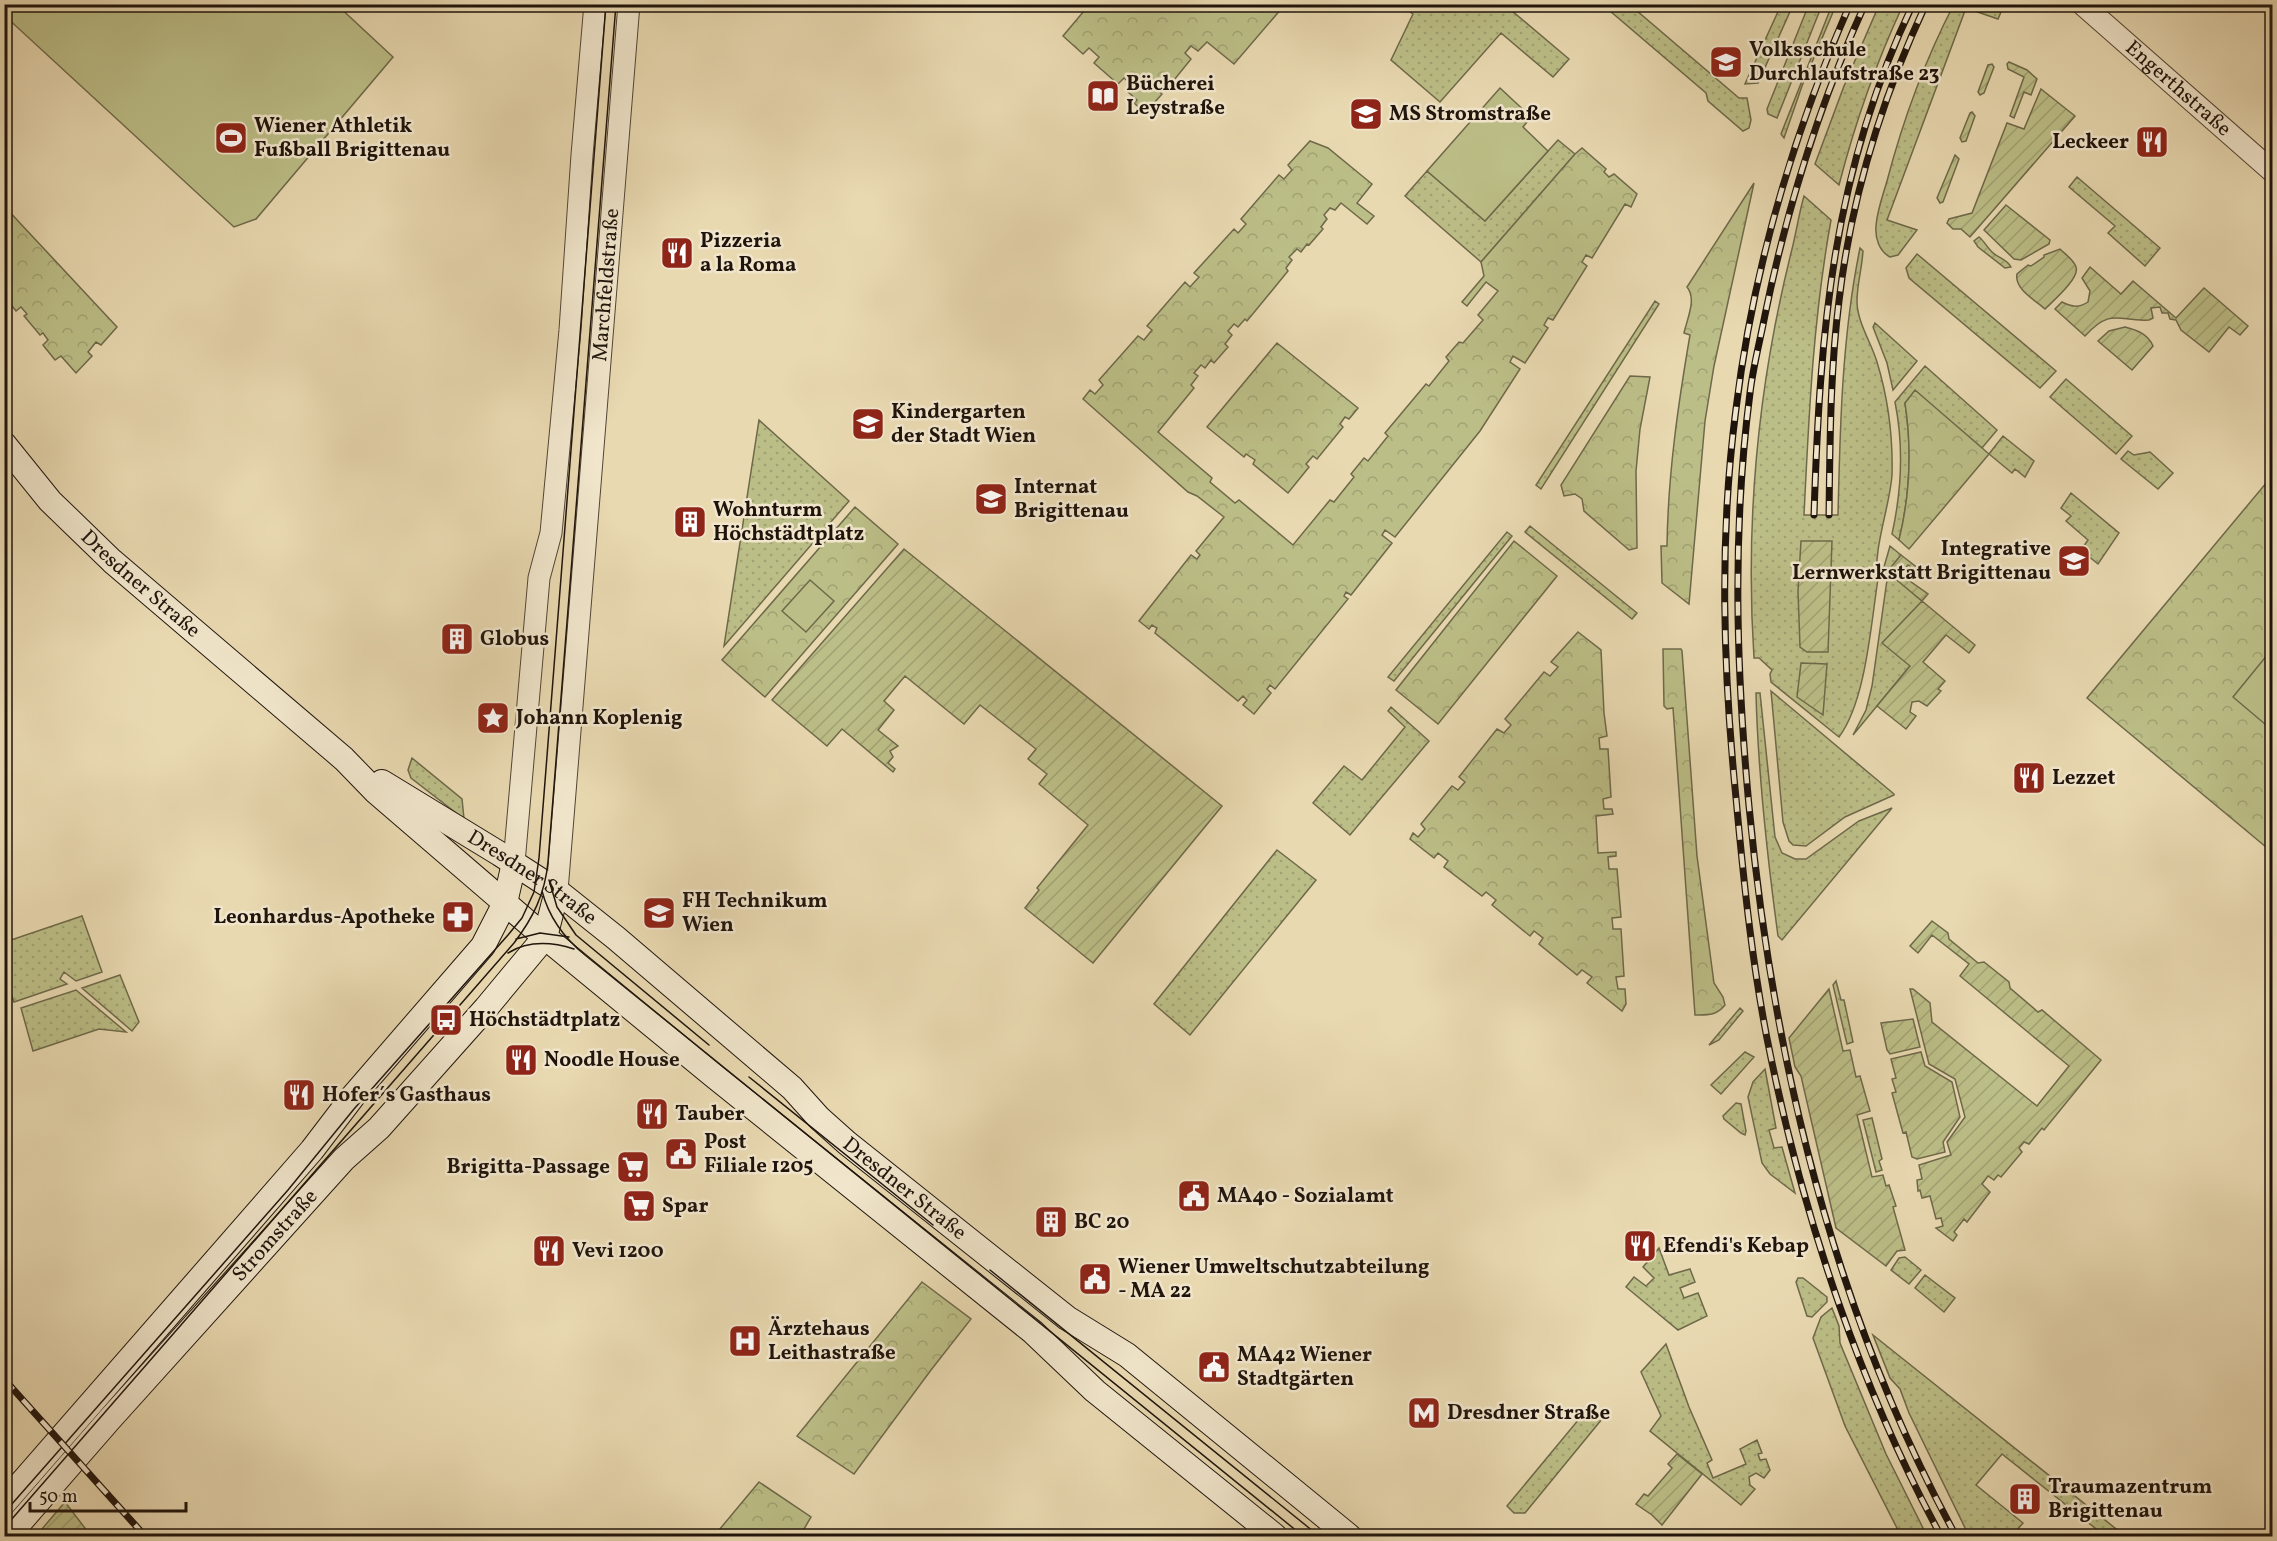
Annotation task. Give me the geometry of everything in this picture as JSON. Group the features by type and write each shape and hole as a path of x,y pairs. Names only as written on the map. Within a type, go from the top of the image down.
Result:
{"main road":[{"name":"Dresdner Straße","path":"4,444 50,501 112,561 344,759 376,792 505,903 714,1076 1033,1332 1095,1391 1275,1536"},
{"name":"Dresdner Straße","path":"344,759 557,891 616,938 792,1088 819,1118 847,1143 1067,1318 1127,1355 1337,1532"},
{"path":"505,903 514,863"},
{"path":"545,937 557,891"},
{"name":"Stromstraße","path":"4,1503 312,1150 354,1095 483,946 505,903"},
{"name":"Stromstraße","path":"8,1536 344,1159 378,1128 545,937"}],"street":[{"name":"Marchfeldstraße","path":"514,863 539,578 551,533 570,330 595,4"},
{"name":"Marchfeldstraße","path":"557,891 628,4"},
{"name":"Engerthstraße","path":"2082,4 2272,171"}],"green space":[{"path":"1278,4 1282,8 1234,64 1207,42 1198,51 1191,46 1185,53 1191,59 1170,85 1163,79 1155,88 1162,94 1148,115 1134,103 1137,100 1128,92 1133,86 1124,78 1118,84 1094,63 1099,57 1089,48 1083,54 1063,36 1089,5"},
{"path":"1809,4 1822,5 1777,118 1768,114 1767,109"},
{"path":"1954,4 2004,5 1998,19 1966,8 1887,220 1917,230 1898,255 1890,257 1880,248 1877,240 1876,226 1879,209 1900,135 1916,91"},
{"name":"Wiener Athletik Fußball Brigittenau","path":"4,5 337,5 393,57 256,219 234,227 5,16"},
{"path":"1400,5 1505,5 1569,59 1553,77 1501,33 1440,102 1391,60 1413,14"},
{"path":"1603,5 1630,5 1739,98 1747,98 1751,120 1749,128 1743,131 1708,101 1706,93"},
{"path":"1781,5 1793,5 1758,83 1745,84"},
{"path":"1832,5 1836,5 1802,86 1784,138 1781,134"},
{"path":"1879,5 1903,5 1867,94 1839,185 1815,164 1844,86"},
{"path":"2009,62 2027,70 2037,79 2031,95 2024,92 2014,118 2010,116 2024,77 2008,69"},
{"path":"1992,64 1994,67 1984,93 1980,95 1978,92 1988,65"},
{"path":"1500,88 1531,117 1523,127 1548,151 1485,221 1427,171"},
{"path":"2041,89 2075,116 1970,237 1961,229 1953,229 1947,223 1949,219 1972,213 2007,123 2024,129"},
{"path":"1972,112 1975,116 1966,141 1962,142 1960,138"},
{"path":"1558,140 1575,154 1481,262 1405,196 1427,171 1485,221"},
{"path":"1310,141 1328,148 1372,184 1357,203 1374,216 1367,224 1341,203 1335,210 1330,208 1324,215 1327,219 1321,227 1323,229 1301,252 1297,249 1289,257 1292,260 1286,268 1288,271 1247,321 1245,319 1238,327 1234,324 1228,331 1232,335 1225,344 1228,347 1214,363 1211,360 1205,368 1201,365 1194,373 1198,376 1191,385 1194,388 1158,432 1212,478 1210,482 1235,503 1239,500 1293,545 1330,500 1334,502 1354,477 1351,474 1364,458 1368,461 1388,436 1385,433 1426,384 1429,386 1449,361 1446,357 1459,342 1463,343 1483,320 1478,315 1498,291 1486,282 1467,306 1462,302 1484,276 1481,262 1575,154 1582,148 1606,169 1604,172 1609,177 1614,174 1637,194 1631,207 1625,204 1592,258 1586,255 1582,262 1587,266 1553,320 1548,318 1544,325 1548,328 1525,363 1513,356 1510,362 1520,369 1480,431 1395,537 1385,530 1382,535 1392,543 1351,595 1346,592 1344,596 1348,599 1275,689 1270,685 1267,689 1271,693 1254,714 1243,705 1247,700 1243,696 1238,701 1155,633 1157,628 1152,625 1149,629 1139,621 1191,555 1197,559 1200,555 1196,551 1224,517 1197,496 1188,492 1083,399 1090,390 1095,394 1103,385 1099,380 1138,336 1144,340 1152,330 1147,326 1185,282 1190,287 1199,277 1194,273 1234,229 1238,233 1246,224 1241,219 1279,175 1284,179 1292,170 1288,165"},
{"path":"1955,155 1959,159 1943,202 1940,203 1937,198"},
{"path":"2077,177 2160,248 2145,266 2108,233 2115,226 2069,187"},
{"path":"1754,183 1714,366 1705,421 1689,604 1662,583 1661,546 1667,546 1674,440 1690,335 1684,333 1691,303 1687,287"},
{"path":"1804,196 1831,220 1816,330 1804,515 1838,515 1846,348 1860,248 1863,251 1857,295 1858,309 1881,376 1892,446 1891,487 1879,542 1878,579 1866,661 1856,703 1839,737 1771,682 1772,670 1759,658 1754,658 1751,556 1762,403 1780,303"},
{"path":"2006,205 2050,240 2049,244 2021,260 2014,259 1984,230"},
{"path":"5,207 117,327 101,345 96,342 88,352 92,356 76,373 61,356 55,360 43,345 48,340 43,333 40,335 24,316 27,314 21,307 16,311 5,297 10,292 5,285"},
{"path":"1979,237 1992,252 2011,267 2005,268 1978,247 1974,241"},
{"path":"2060,249 2073,262 2076,272 2065,289 2045,309 2022,289 2017,274 2044,255"},
{"path":"1917,254 2056,371 2040,388 1909,278 1906,268"},
{"path":"2090,267 2121,294 2133,281 2176,318 2204,288 2248,326 2240,335 2229,327 2209,352 2181,330 2176,320 2170,319 2168,313 2162,313 2160,307 2151,308 2153,318 2149,320 2109,319 2094,327 2085,336 2055,309 2062,302 2075,306 2088,302 2090,291 2082,278"},
{"path":"1655,301 1659,304 1541,489 1536,485"},
{"path":"1875,323 1917,361 1893,390 1887,363 1873,327"},
{"path":"2125,327 2142,333 2153,346 2132,370 2098,341 2109,331"},
{"path":"1277,343 1358,408 1349,419 1345,417 1340,424 1343,427 1317,459 1313,456 1306,464 1309,467 1288,493 1253,464 1255,460 1246,454 1244,457 1207,427"},
{"path":"1925,366 1997,430 1982,448 1915,391 1905,403 1909,437 1909,472 1906,506 1899,540 1892,534 1901,468 1900,435 1895,402"},
{"path":"1630,376 1650,377 1640,429 1636,471 1637,548 1629,550 1584,511 1582,499 1575,494 1564,496 1561,485"},
{"path":"2066,379 2132,436 2116,454 2050,397"},
{"path":"1915,390 1989,454 1909,549 1899,540 1906,506 1909,472 1909,437 1905,403"},
{"path":"759,420 849,501 724,646"},
{"path":"2003,436 2034,461 2025,477 2015,469 2012,473 1989,454"},
{"path":"2128,451 2134,455 2150,452 2173,473 2158,489 2121,459"},
{"path":"2272,476 2272,852 2087,698"},
{"path":"2071,493 2119,533 2098,564 2081,550 2088,540 2066,521 2071,516 2061,508"},
{"path":"855,507 898,544 765,697 722,660"},
{"path":"1530,526 1637,613 1632,619 1525,532"},
{"path":"1507,532 1512,536 1394,681 1388,677"},
{"path":"1514,541 1557,576 1438,724 1396,690"},
{"path":"1801,541 1832,541 1828,652 1807,652 1800,647 1798,591"},
{"path":"1890,546 1901,555 1888,572 1922,601 1910,666 1853,735 1866,710 1872,686 1887,580 1884,567"},
{"path":"904,549 1222,806 1093,963 1025,908 1039,890 1037,888 1088,825 1039,784 1047,774 1028,759 1036,749 980,705 964,724 905,676 884,701 894,710 878,730 898,746 890,751 893,757 888,763 895,769 893,772 842,729 827,746 772,700"},
{"path":"1901,555 1919,569 1917,572 1908,565 1900,574 1928,594 1922,601 1887,572"},
{"path":"810,580 834,601 806,632 782,611"},
{"path":"1922,601 1975,645 1969,653 1946,635 1923,662 1945,681 1938,689 1941,691 1927,706 1919,701 1912,702 1910,712 1916,716 1906,729 1877,706 1910,666 1882,643"},
{"path":"1578,632 1601,650 1607,736 1599,738 1600,749 1608,749 1611,797 1603,799 1604,809 1612,809 1613,814 1596,816 1598,853 1616,852 1616,856 1608,857 1609,869 1617,869 1621,917 1612,918 1613,929 1621,929 1624,976 1616,977 1618,989 1625,989 1626,1004 1622,1011 1587,983 1592,977 1582,970 1577,975 1539,944 1543,938 1534,931 1530,936 1492,905 1496,900 1486,892 1482,896 1444,867 1448,861 1438,853 1434,858 1410,839 1413,833 1418,837 1425,829 1421,824 1452,786 1458,790 1465,782 1459,777 1497,729 1504,733 1511,725 1505,719 1544,672 1550,676 1558,667 1551,662"},
{"path":"1663,649 1681,649 1682,651 1697,856 1714,983 1725,1005 1715,1013 1708,1015 1695,1015 1673,708 1667,709 1664,706"},
{"path":"2272,649 2272,730 2233,697"},
{"path":"1801,663 1827,664 1823,715 1797,697"},
{"path":"1771,691 1894,795 1845,817 1806,846 1793,845 1789,841 1783,822"},
{"path":"1756,693 1760,693 1775,837 1782,853 1795,859 1806,859 1859,821 1892,808 1782,940 1778,936 1767,845"},
{"path":"1391,707 1429,741 1350,835 1313,803 1344,766 1362,780 1405,727 1388,711"},
{"path":"412,758 462,799 464,819 411,778 408,770"},
{"path":"1277,850 1316,880 1190,1035 1154,1004"},
{"path":"82,916 102,972 76,981 64,972 60,979 67,984 14,1002 5,977 5,942"},
{"path":"1932,921 1948,933 1949,939 1978,963 1984,962 2009,982 2010,988 2038,1012 2042,1010 2101,1060 2044,1130 2042,1128 2029,1144 2024,1142 2019,1148 2022,1152 2001,1177 1998,1175 1994,1180 1988,1176 1982,1184 1990,1192 1967,1222 1964,1219 1954,1232 1957,1235 1953,1241 1936,1228 1943,1226 1941,1218 1936,1219 1930,1196 1922,1198 1920,1190 1918,1191 1917,1180 1922,1179 1919,1165 1951,1155 1947,1142 1965,1117 1955,1079 1929,1064 1910,989 1930,1003 1932,1022 2037,1106 2069,1066 1960,976 1969,964 1932,935 1918,953 1910,946"},
{"path":"120,975 139,1022 132,1031 82,988"},
{"path":"1836,981 1841,1000 1844,1000 1853,1042 1847,1044 1833,985"},
{"path":"1829,989 1843,1051 1850,1050 1856,1077 1860,1076 1870,1111 1857,1115 1872,1177 1883,1175 1896,1206 1893,1207 1905,1250 1897,1251 1886,1266 1836,1228 1801,1076 1795,1067 1789,1038"},
{"path":"76,990 126,1032 99,1029 33,1051 21,1008"},
{"path":"1740,1008 1743,1011 1719,1040 1709,1045"},
{"path":"1913,1019 1920,1047 1890,1054 1881,1023"},
{"path":"1745,1052 1754,1057 1721,1094 1711,1085"},
{"path":"1921,1052 1925,1066 1952,1082 1960,1117 1943,1142 1945,1152 1917,1159 1912,1157 1892,1093 1896,1092 1892,1079 1896,1078 1891,1059"},
{"path":"1765,1069 1776,1128 1769,1130 1774,1148 1782,1147 1795,1193 1770,1174 1762,1163 1748,1097 1753,1082"},
{"path":"1736,1103 1741,1104 1745,1135 1723,1116"},
{"path":"1872,1118 1882,1159 1879,1161 1882,1170 1876,1172 1863,1120"},
{"path":"1659,1248 1669,1275 1690,1269 1695,1282 1680,1288 1684,1298 1698,1293 1707,1316 1678,1330 1626,1287 1634,1277 1646,1286 1654,1278 1643,1267"},
{"path":"1905,1257 1921,1270 1909,1284 1891,1270 1899,1258"},
{"path":"1925,1275 1955,1298 1944,1312 1915,1288"},
{"path":"1798,1278 1803,1278 1827,1297 1827,1302 1812,1317 1807,1316 1796,1282"},
{"path":"922,1282 971,1319 854,1474 797,1436"},
{"path":"1832,1308 1839,1326 1840,1343 1886,1454 1927,1536 1901,1536 1845,1426 1813,1338 1821,1317"},
{"path":"1873,1335 2125,1536 2105,1536 2002,1454 1976,1485 2023,1523 2012,1536 1969,1536 1909,1413 1900,1389 1890,1378"},
{"path":"1666,1344 1689,1407 1712,1460 1707,1463 1713,1478 1746,1464 1740,1449 1757,1440 1762,1453 1758,1454 1760,1460 1766,1459 1770,1470 1764,1478 1756,1473 1749,1477 1750,1485 1755,1489 1741,1505 1650,1431 1661,1416 1641,1372"},
{"path":"1589,1407 1602,1419 1525,1513 1514,1513 1507,1506"},
{"path":"1677,1454 1702,1474 1662,1525 1636,1504 1644,1494 1648,1496 1672,1468 1668,1464"},
{"path":"759,1482 811,1517 800,1536 714,1536"},
{"path":"65,1502 91,1536 36,1536"}],"tram line":[{"path":"4,1513 508,935 522,918 534,892 539,858 606,4"},
{"path":"4,1528 514,943 537,905 544,885 548,862 616,4"},
{"path":"549,880 557,907 576,935 709,1045"},
{"path":"542,891 558,927 585,955 1303,1536"},
{"path":"516,939 540,933 569,937"},
{"path":"508,953 532,944 557,945 574,949"},
{"path":"749,1077 933,1225"},
{"path":"990,1270 1319,1536"}],"railway":[{"path":"1850,4 1829,53 1793,152 1765,254 1743,357 1727,506 1725,603 1728,701 1742,863 1754,961 1771,1058 1785,1120 1819,1243 1861,1363 1885,1422 1941,1536"},
{"path":"1865,4 1833,80 1794,196 1783,235 1753,374 1744,445 1738,548 1741,702 1749,806 1774,996 1815,1182 1843,1273 1875,1363 1913,1450 1956,1536"},
{"path":"1814,515 1821,382 1835,254 1864,129 1886,67 1913,4"},
{"path":"1829,515 1834,354 1839,301 1851,224 1882,112 1926,4"},
{"path":"4,1379 145,1536"}],"place":[{"name":"Volksschule Durchlaufstraße 23","path":"1726,62"},
{"name":"Bücherei Leystraße","path":"1103,96"},
{"name":"MS Stromstraße","path":"1366,114"},
{"name":"Wiener Athletik Fußball Brigittenau","path":"231,138"},
{"name":"Leckeer","path":"2152,142"},
{"name":"Pizzeria a la Roma","path":"677,253"},
{"name":"Kindergarten der Stadt Wien","path":"868,424"},
{"name":"Internat Brigittenau","path":"991,499"},
{"name":"Wohnturm Höchstädtplatz","path":"690,522"},
{"name":"Integrative Lernwerkstatt Brigittenau","path":"2074,561"},
{"name":"Globus","path":"457,639"},
{"name":"Johann Koplenig","path":"493,718"},
{"name":"Lezzet","path":"2029,778"},
{"name":"FH Technikum Wien","path":"659,913"},
{"name":"Leonhardus-Apotheke","path":"458,917"},
{"name":"Höchstädtplatz","path":"446,1020"},
{"name":"Noodle House","path":"521,1060"},
{"name":"Hofer´s Gasthaus","path":"299,1095"},
{"name":"Tauber","path":"652,1114"},
{"name":"Post Filiale 1205","path":"681,1154"},
{"name":"Brigitta-Passage","path":"633,1167"},
{"name":"MA40 - Sozialamt","path":"1194,1196"},
{"name":"Spar","path":"639,1206"},
{"name":"BC 20","path":"1051,1222"},
{"name":"Efendi's Kebap","path":"1640,1246"},
{"name":"Vevi 1200","path":"549,1251"},
{"name":"Wiener Umweltschutzabteilung - MA 22","path":"1095,1279"},
{"name":"Ärztehaus Leithastraße","path":"745,1341"},
{"name":"MA42 Wiener Stadtgärten","path":"1214,1367"},
{"name":"Dresdner Straße","path":"1424,1413"},
{"name":"Traumazentrum Brigittenau","path":"2025,1499"}]}
